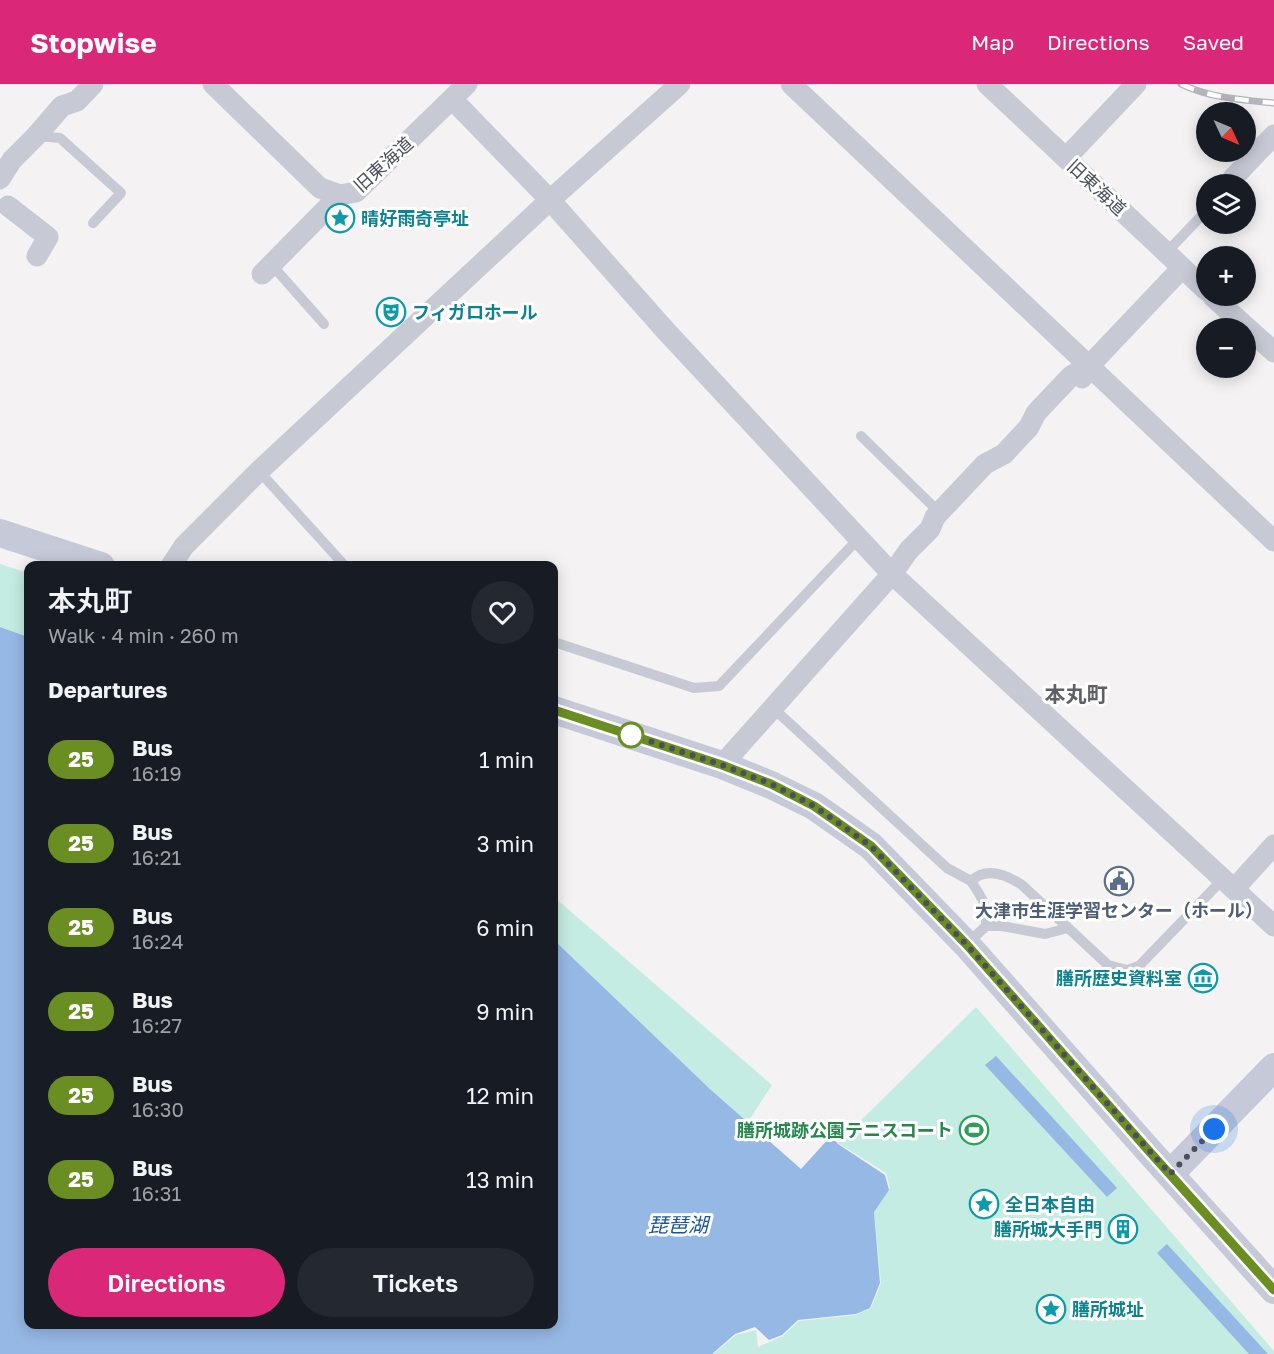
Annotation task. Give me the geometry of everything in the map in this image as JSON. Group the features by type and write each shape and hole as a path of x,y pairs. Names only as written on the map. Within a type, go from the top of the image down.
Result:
{"main road":[{"path":"0,533 85,561"},
{"path":"558,711 722,765 771,784 814,806 871,846 977,936 1170,1174 1274,1290"},
{"path":"1170,1174 1274,1067"}],"street":[{"path":"0,179 12,160 62,106 77,101 93,84"},
{"name":"旧東海道","path":"213,84 320,188 340,195 356,192 467,84"},
{"path":"174,561 184,546 259,471 550,200 680,84"},
{"path":"792,84 1274,541"},
{"name":"旧東海道","path":"987,84 1196,281"},
{"path":"1066,158 1136,84"},
{"path":"452,99 550,200 665,330 892,574 1274,926"},
{"path":"1238,174 1274,135"},
{"path":"267,269 340,195"},
{"path":"3,209 48,237 37,256"},
{"path":"892,574 916,557 947,524 952,512 959,504 982,481 1002,470 1046,424 1050,413 1079,383 1089,366 1182,268"},
{"path":"1223,306 1274,352"},
{"path":"722,765 892,574 909,550 930,529 939,512 985,464 1004,454 1029,427 1036,413 1071,376 1089,366"},
{"path":"1229,884 1274,845"}],"lane":[{"path":"36,136 60,138 121,193 93,223"},
{"path":"1166,253 1196,222"},
{"path":"267,269 324,324"},
{"path":"861,436 939,512"},
{"path":"259,471 340,561"},
{"path":"558,643 694,688 718,686 859,538"},
{"path":"773,708 947,868 971,881 983,900 987,912 977,936"},
{"path":"971,881 978,875 988,873 1008,875 1022,885 1108,965 1127,970 1139,966 1229,884"},
{"path":"977,936 1002,926 1045,934 1068,928"}],"green space":[{"path":"0,564 24,572 24,636 0,627"},
{"path":"558,900 772,1085 748,1122 710,1089 558,944"},
{"path":"976,1007 1274,1351 1274,1354 713,1354 736,1335 756,1330 758,1347 783,1336 799,1321 856,1315 871,1308 881,1283 874,1211 890,1188 886,1173 838,1143"}],"water":[{"name":"琵琶湖","path":"0,627 24,636 24,1329 558,1329 558,944 710,1089 801,1169 831,1136 838,1144 885,1175 889,1190 874,1212 880,1283 870,1308 856,1314 798,1320 782,1335 769,1340 755,1327 735,1334 712,1354 0,1354"},
{"path":"996,1056 1117,1188 1107,1197 985,1065"},
{"path":"1167,1244 1268,1354 1249,1354 1157,1253"}],"railway":[{"path":"1181,84 1215,95 1274,103"}],"bus line":[{"name":"25","path":"558,711 722,765 771,784 814,806 871,846 967,945 1274,1290"}],"place":[{"name":"晴好雨奇亭址","path":"340,218"},
{"name":"フィガロホール","path":"391,312"},
{"name":"大津市生涯学習センター（ホール）","path":"1119,881"},
{"name":"膳所歴史資料室","path":"1203,978"},
{"name":"膳所城跡公園テニスコート","path":"974,1130"},
{"name":"全日本自由","path":"984,1204"},
{"name":"膳所城大手門","path":"1123,1229"},
{"name":"膳所城址","path":"1051,1309"}],"district":[{"name":"本丸町","path":"1076,694"}],"route":[{"path":"631,735 771,784 814,806 871,846 967,945 1170,1174 1214,1129"}]}
